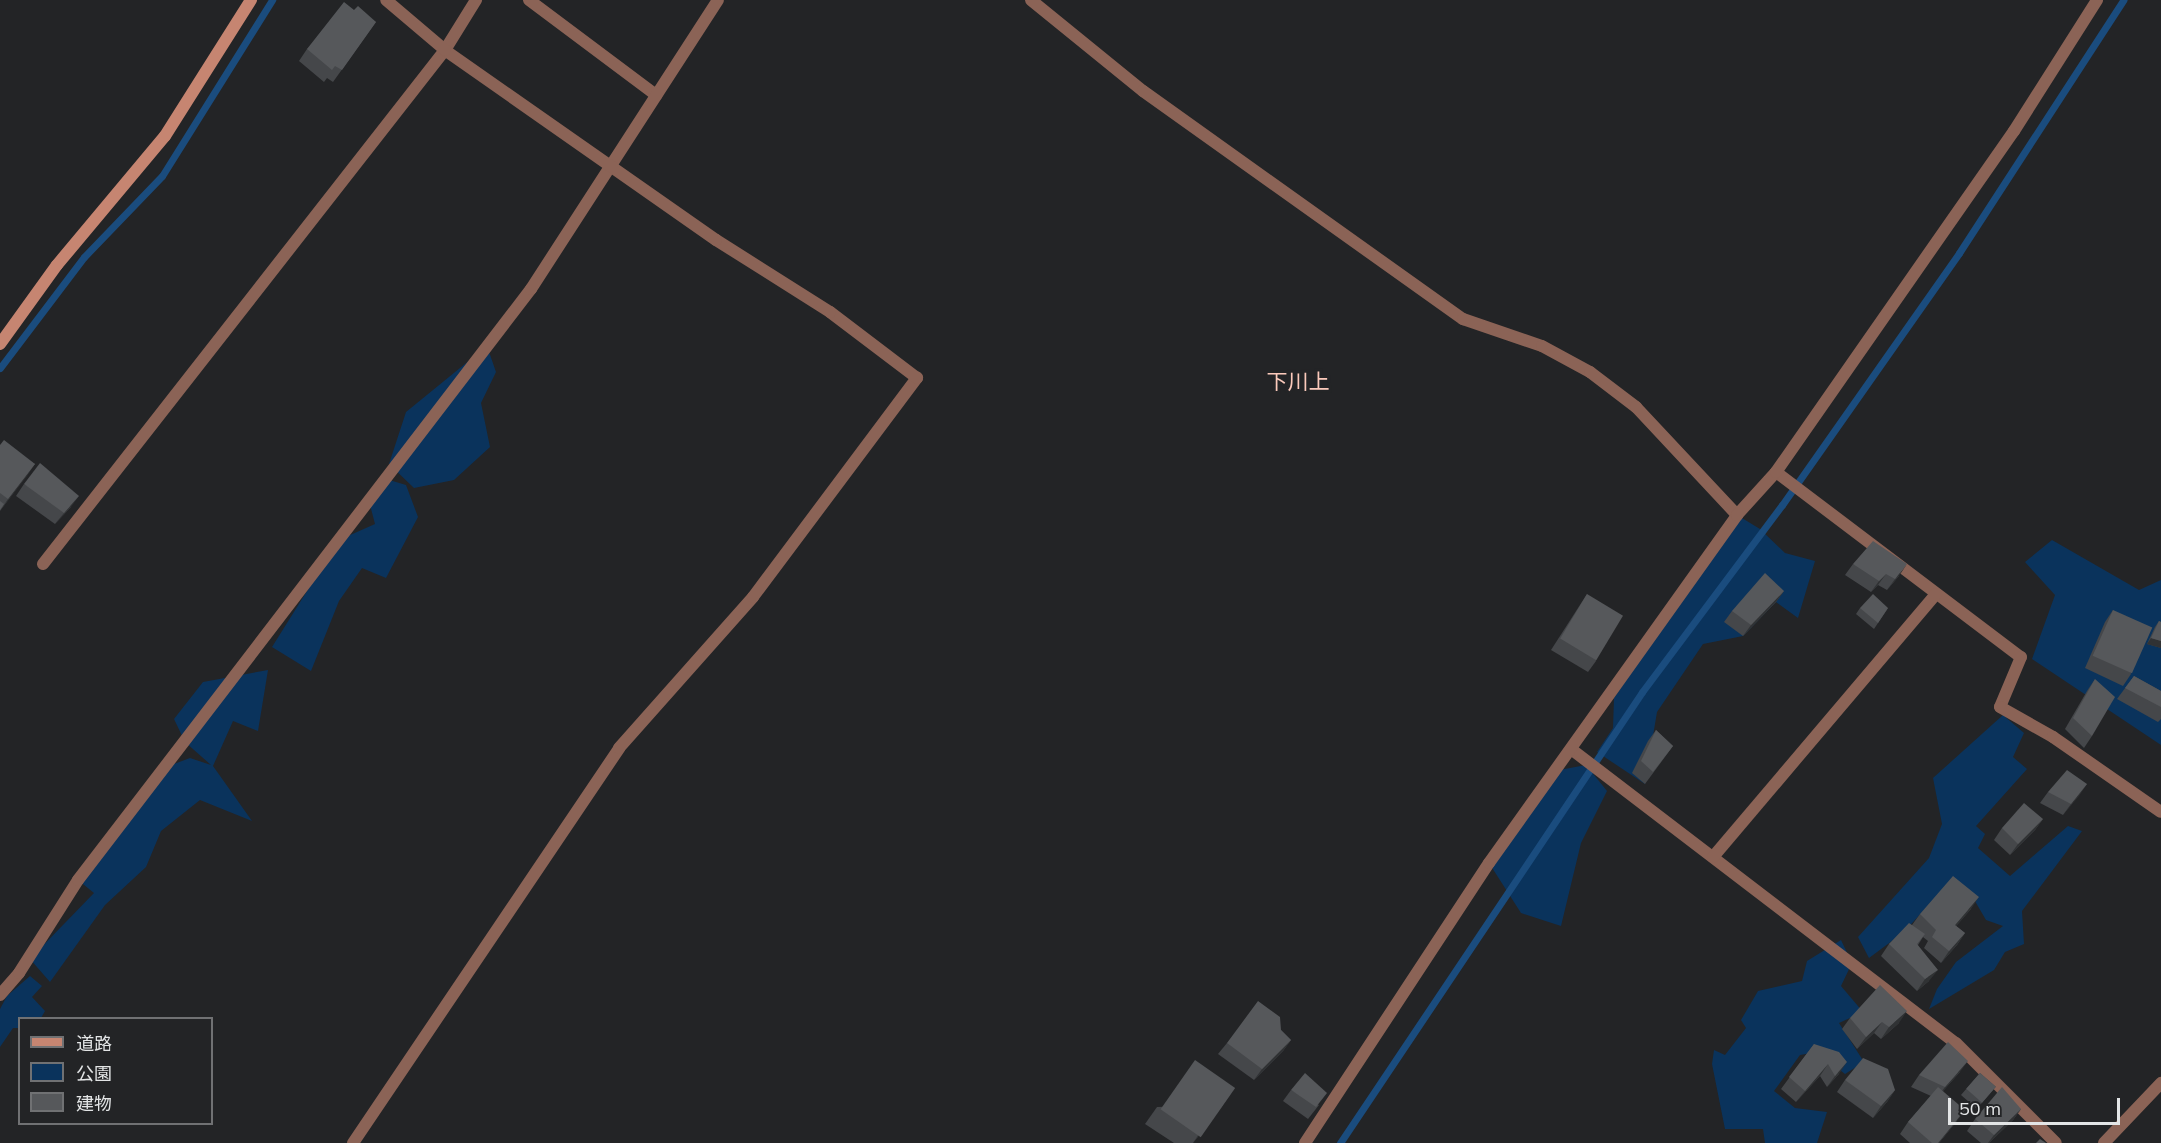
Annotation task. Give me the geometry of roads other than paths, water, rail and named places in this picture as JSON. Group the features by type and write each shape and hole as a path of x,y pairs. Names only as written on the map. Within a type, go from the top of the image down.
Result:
{"street":[{"path":"0,344 57,265 165,136 251,0"},
{"path":"353,1143 619,748 753,597 917,378 830,312 716,240 445,50 386,0"},
{"path":"43,564 445,50 476,0"},
{"path":"529,0 656,95"},
{"path":"0,995 19,973 78,880 531,289 718,0"},
{"path":"1031,0 1143,91 1463,319 1542,346 1590,372 1636,407 1737,515"},
{"path":"1305,1143 1489,863 1737,515 1776,472 2014,131 2097,0"},
{"path":"1776,472 2021,657 2000,707 2053,737 2161,812"},
{"path":"1713,857 1936,594"},
{"path":"1570,748 1956,1043 2056,1143"},
{"path":"2104,1143 2161,1083"}],"waterway":[{"path":"0,368 84,257 162,176 272,0"},
{"path":"1340,1143 1642,692 1782,505 1959,253 2123,0"}],"district":[{"name":"下川上","path":"1298,381"}]}
